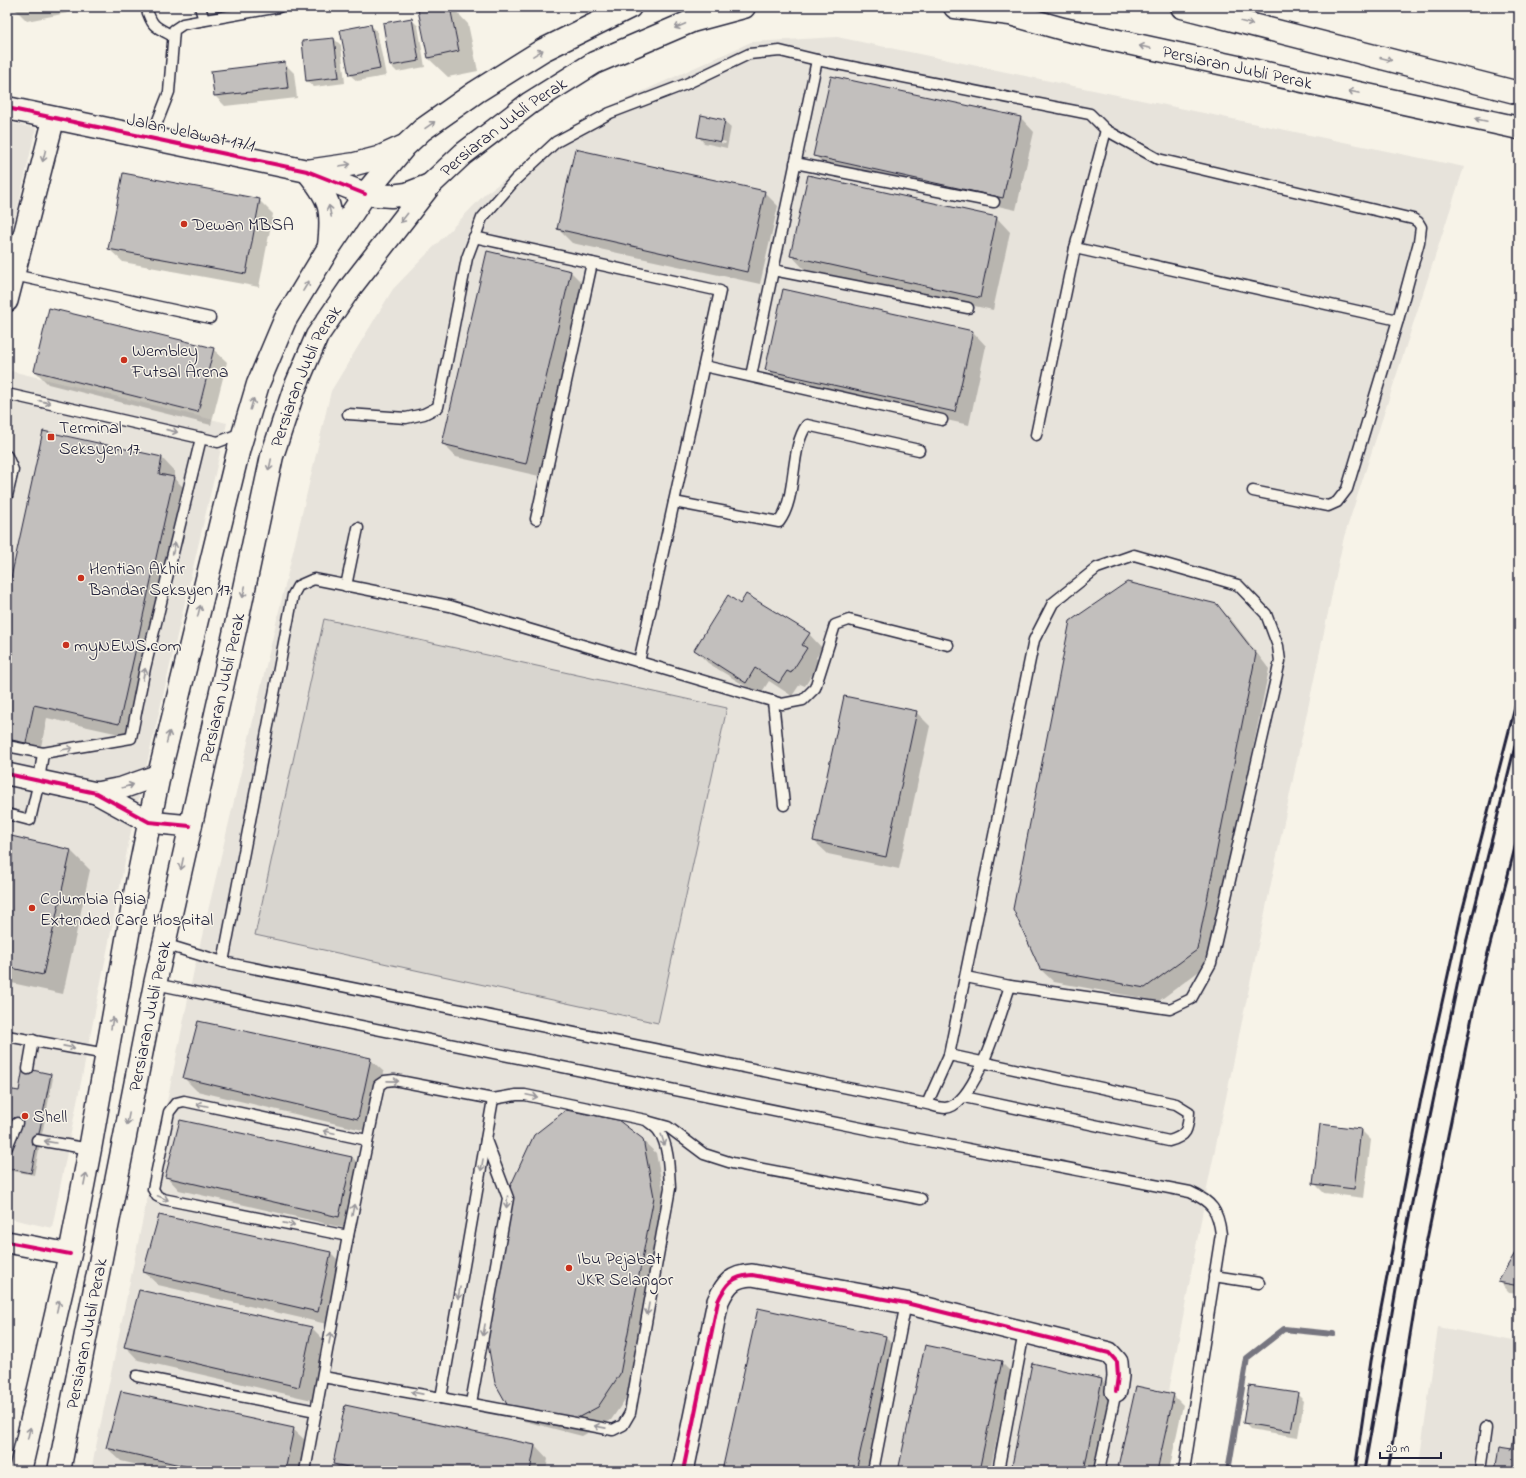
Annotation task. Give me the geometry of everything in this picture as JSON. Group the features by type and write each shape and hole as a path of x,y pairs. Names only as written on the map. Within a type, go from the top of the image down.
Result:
{"main road":[{"name":"Persiaran Jubli Perak","path":"20,1471 70,1254 149,822 159,775 244,432 258,384 285,320 328,249 365,194 405,146 422,130 476,92 543,50 630,7"},
{"name":"Persiaran Jubli Perak","path":"59,1471 154,984 239,612 272,456 294,390 317,336 350,288 430,185 463,154 530,102 594,63 692,21 744,7"},
{"name":"Persiaran Jubli Perak","path":"955,7 1008,11 1063,29 1519,128"},
{"path":"1182,7 1519,92"},
{"name":"Jalan Jelawat 17/1","path":"7,108 307,171 365,194 391,196 407,194 430,185"},
{"path":"307,171 354,164 378,158 405,146"},
{"path":"307,171 322,189 329,205 332,219 328,249"}],"street":[{"path":"7,301 54,118"},
{"path":"7,774 96,793 149,822 190,826"},
{"path":"96,793 129,786 159,775"},
{"path":"7,1242 70,1254"},
{"path":"683,1471 718,1301 724,1289 740,1276 752,1275 906,1303 1109,1353 1117,1362 1118,1376 1116,1391"}],"lane":[{"path":"146,7 151,22 159,29 173,36"},
{"path":"200,7 204,20"},
{"path":"152,138 168,92 174,30 183,24 257,9 279,7"},
{"path":"348,414 406,418 424,414 438,407 467,258 482,218 515,180 556,142 610,113 686,84 749,54 780,51 817,60 1090,114 1106,130 1158,159 1418,222 1421,227 1419,242 1398,320 1347,489 1337,502 1328,506 1253,490"},
{"path":"751,376 817,60"},
{"path":"1036,435 1075,248 1106,130"},
{"path":"795,163 994,202"},
{"path":"474,237 720,291 639,662"},
{"path":"1075,248 1398,320"},
{"path":"536,519 592,263"},
{"path":"773,270 968,308"},
{"path":"14,275 210,318"},
{"path":"704,366 942,420"},
{"path":"7,394 218,442 244,432"},
{"path":"674,502 779,522 788,502 801,437 807,425 919,450"},
{"path":"7,746 43,753 131,738 146,668 201,438"},
{"path":"7,456 12,470 7,496"},
{"path":"346,586 358,528"},
{"path":"927,1104 949,1055 1034,640 1053,603 1096,568 1134,555 1238,585 1266,614 1278,646 1280,661 1211,963 1191,999 1170,1009 1010,986 966,977"},
{"path":"223,962 293,595 298,586 314,579 450,606 782,704 803,700 815,688 835,625 848,620 948,645"},
{"path":"773,701 784,805"},
{"path":"7,814 30,820 39,781 43,753"},
{"path":"164,944 223,962 945,1108 954,1105 964,1097 984,1062 1010,986"},
{"path":"154,984 869,1130 1190,1192 1205,1199 1214,1209 1220,1222 1221,1234 1184,1471"},
{"path":"7,1036 106,1054"},
{"path":"28,1069 33,1040"},
{"path":"949,1055 1176,1104 1189,1112 1189,1123 1184,1135 1169,1141 964,1097"},
{"path":"305,1471 367,1140 379,1085 385,1081 394,1080 493,1099 525,1095 646,1120 668,1127 704,1154 732,1163 921,1200"},
{"path":"440,1398 493,1099"},
{"path":"348,1236 163,1199 157,1196 153,1189 169,1112 176,1103 184,1101 367,1140"},
{"path":"323,1377 613,1430 623,1425 630,1414 670,1188 668,1157 660,1133 646,1120"},
{"path":"7,1147 17,1123"},
{"path":"38,1140 90,1150"},
{"path":"471,1403 508,1198 486,1140"},
{"path":"1214,1276 1259,1283"},
{"path":"873,1471 906,1303"},
{"path":"998,1471 1024,1332"},
{"path":"137,1376 316,1411"},
{"path":"1099,1471 1116,1391"},
{"path":"1480,1471 1486,1428"}],"shaded area":[{"path":"837,37 1464,167 1344,537 1208,1183 1154,1471 91,1471 194,970 331,391 393,289 486,193 606,108 751,42"},
{"path":"7,122 36,128 7,254"},
{"path":"7,370 227,423 130,836 52,1228 7,1218"},
{"path":"324,619 727,708 658,1023 255,935"},
{"path":"1438,1327 1519,1342 1519,1471 1418,1471"}],"building":[{"path":"429,7 450,7 459,51 428,58 418,10"},
{"path":"412,18 419,61 390,66 383,23"},
{"path":"371,24 380,69 349,75 340,30"},
{"path":"334,38 339,77 306,81 302,41"},
{"path":"285,62 288,88 214,96 211,71"},
{"path":"831,76 1021,117 1003,198 813,156"},
{"path":"701,115 725,120 721,142 697,137"},
{"path":"575,149 765,191 747,272 557,229"},
{"name":"Dewan MBSA","path":"123,173 260,199 246,274 108,249"},
{"path":"808,175 997,217 980,298 790,256"},
{"path":"487,251 571,271 526,464 442,444"},
{"path":"783,289 973,331 955,412 765,370"},
{"name":"Wembley Futsal Arena","path":"49,308 214,348 198,412 34,371"},
{"name":"Hentian Akhir Bandar Seksyen 17","path":"43,431 162,457 159,474 174,477 119,724 34,705 26,743 7,739 7,596"},
{"path":"1127,582 1217,604 1256,654 1197,950 1145,988 1040,969 1013,909 1070,621"},
{"path":"746,594 810,633 802,645 807,648 791,673 787,671 779,683 755,668 746,683 694,650 728,595 740,604"},
{"path":"844,696 917,711 886,857 813,841"},
{"name":"Columbia Asia Extended Care Hospital","path":"7,835 71,850 43,975 7,967"},
{"path":"198,1021 371,1058 358,1119 183,1078"},
{"name":"Shell","path":"23,1068 51,1074 31,1173 7,1168 7,1089 19,1091"},
{"name":"Ibu Pejabat JKR Selangor","path":"566,1110 618,1120 643,1139 654,1197 620,1374 598,1407 568,1423 509,1408 495,1383 487,1339 510,1187 534,1135"},
{"path":"180,1120 352,1157 339,1217 165,1177"},
{"path":"1320,1124 1361,1129 1354,1189 1313,1184"},
{"path":"159,1215 331,1252 318,1312 143,1272"},
{"path":"1519,1246 1519,1286 1498,1282"},
{"path":"139,1290 312,1327 299,1387 124,1347"},
{"path":"758,1308 886,1336 856,1471 722,1471"},
{"path":"925,1345 1002,1361 979,1471 898,1471"},
{"path":"1032,1363 1102,1379 1084,1471 1011,1471"},
{"path":"1136,1386 1174,1394 1157,1471 1117,1471"},
{"path":"1249,1386 1298,1393 1291,1431 1243,1423"},
{"path":"121,1391 294,1428 285,1471 206,1471 106,1448"},
{"path":"345,1405 535,1445 530,1471 368,1471 333,1464"},
{"path":"1516,1423 1519,1424 1519,1471 1495,1471 1499,1448 1512,1450"}],"waterway":[{"path":"1228,1471 1247,1358 1284,1329 1333,1334"}],"railway":[{"path":"1355,1471 1371,1361 1421,1098 1461,916 1519,692"},
{"path":"1364,1471 1408,1222 1466,943 1519,730"},
{"path":"1388,1471 1420,1274 1474,1007 1519,832"}],"cycle path":[{"path":"7,108 307,171 365,194"},
{"path":"7,774 96,793 149,822 190,826"},
{"path":"7,1242 70,1254"},
{"path":"683,1471 718,1301 730,1282 739,1277 752,1275 906,1303 1109,1353 1117,1362 1118,1376 1116,1391"}],"place":[{"name":"Dewan MBSA","path":"184,224"},
{"name":"Wembley Futsal Arena","path":"124,360"},
{"name":"Terminal Seksyen 17","path":"51,437"},
{"name":"Hentian Akhir Bandar Seksyen 17","path":"81,578"},
{"name":"myNEWS.com","path":"66,645"},
{"name":"Columbia Asia Extended Care Hospital","path":"32,908"},
{"name":"Shell","path":"25,1116"},
{"name":"Ibu Pejabat JKR Selangor","path":"569,1268"}]}
